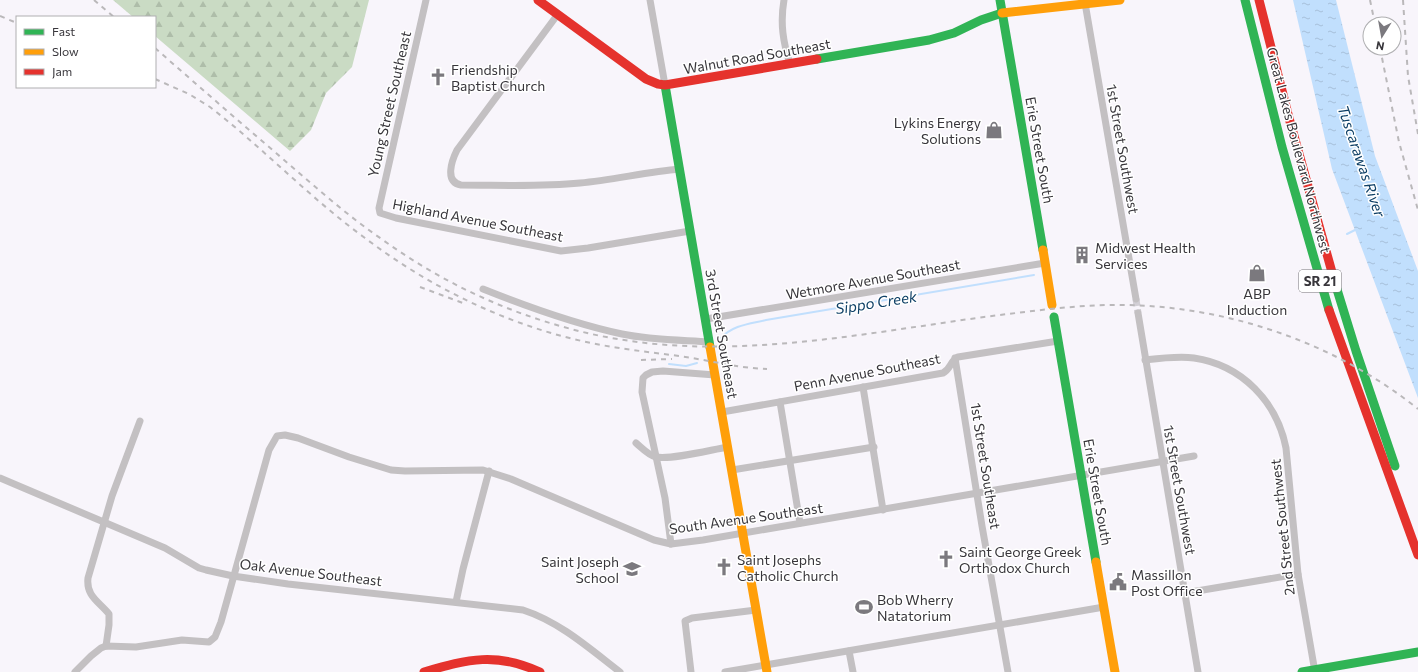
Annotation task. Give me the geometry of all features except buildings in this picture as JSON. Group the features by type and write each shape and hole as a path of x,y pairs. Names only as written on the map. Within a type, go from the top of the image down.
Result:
{"main road":[{"name":"Walnut Road Southeast","path":"538,0 646,79 665,85 934,39 954,33 980,20 1002,13 1120,0"},
{"name":"Erie Street South","path":"1000,0 1052,305"},
{"name":"Great Lakes Boulevard Northwest","path":"1245,0 1282,147 1328,307 1418,555"},
{"name":"Great Lakes Boulevard Northwest","path":"1259,0 1288,118 1334,282 1370,394 1415,521"},
{"name":"3rd Street Southeast","path":"665,85 766,669"},
{"name":"Erie Street South","path":"1054,317 1115,672"},
{"path":"1302,672 1418,652"},
{"path":"424,672 461,662 488,658 511,660 540,672"}],"street":[{"name":"Young Street Southeast","path":"380,213 381,200 426,0"},
{"name":"3rd Street Southeast","path":"650,0 665,85"},
{"path":"784,0 782,29 790,64"},
{"name":"1st Street Southwest","path":"1085,3 1136,299"},
{"path":"558,14 462,143 453,159 451,172 452,178 455,182 461,185 565,185 655,171 680,169"},
{"name":"Highland Avenue Southeast","path":"380,213 396,218 561,251 690,231"},
{"name":"Wetmore Avenue Southeast","path":"706,319 1045,263"},
{"path":"483,289 538,310 622,334 647,338 710,342"},
{"name":"1st Street Southwest","path":"1138,313 1198,672"},
{"name":"Penn Avenue Southeast","path":"722,412 943,373 950,368 955,358 1058,341"},
{"name":"2nd Street Southwest","path":"1145,360 1175,357 1204,360 1231,370 1244,378 1255,388 1273,412 1284,439 1298,574 1314,671"},
{"name":"1st Street Southeast","path":"955,358 1008,672"},
{"path":"671,544 664,498 642,392 643,378 649,373 657,371 715,375"},
{"path":"863,388 874,447 883,510"},
{"path":"780,402 800,524"},
{"path":"106,646 109,625 108,614 90,594 87,585 89,573 120,473 140,421"},
{"name":"South Avenue Southeast","path":"233,576 267,457 277,436 285,435 298,438 349,457 391,470 420,471 474,469 489,471 512,479 654,540 671,544 800,524 1194,456"},
{"path":"636,443 656,457 669,458 728,447"},
{"path":"732,470 874,447"},
{"path":"456,602 463,569 489,471"},
{"name":"Oak Avenue Southeast","path":"0,478 165,548 199,568 233,576 288,584 513,608 534,614 557,625 620,672"},
{"path":"1185,593 1298,574"},
{"path":"75,672 90,656 106,646 136,647 182,640 204,642 212,640 218,631 233,576"},
{"path":"725,672 766,669 849,651 1104,607"},
{"path":"691,672 685,621 692,618 756,610"},
{"path":"849,651 853,672"}],"green space":[{"path":"113,0 369,0 352,67 326,93 311,130 290,151 156,37 156,16 132,16"}],"water":[{"name":"Tuscarawas River","path":"1293,0 1336,0 1375,156 1418,271 1418,398 1332,169"}],"waterway":[{"name":"Sippo Creek","path":"1347,234 1357,229"},
{"name":"Sippo Creek","path":"721,338 731,330 747,324 766,320 1034,275"},
{"name":"Sippo Creek","path":"669,364 686,366 697,363"}],"tunnel":[{"path":"1136,299 1138,313"}],"railway":[{"path":"94,0 113,16"},
{"path":"1370,0 1373,16"},
{"path":"1403,0 1408,76 1418,134"},
{"path":"0,16 16,23"},
{"path":"156,49 328,198 369,230 427,269 473,293 497,304 546,322 623,340 674,345 726,346 777,344 829,339 984,317 1061,308 1108,305 1150,306 1191,311 1232,319 1272,330 1311,345 1349,363 1385,385 1418,409"},
{"path":"1382,56 1399,142 1418,210"},
{"path":"156,79 189,94 210,107 345,223 390,256 444,289 472,303 530,326 560,336 591,343 734,366 767,369"},
{"path":"420,287 463,303"},
{"path":"641,360 672,359"}],"traffic: fast":[{"path":"1000,0 1043,250"},
{"path":"1245,0 1282,147 1329,310"},
{"path":"817,59 929,40 954,33 981,20 1002,13"},
{"path":"665,85 710,347"},
{"path":"1335,283 1356,351 1395,466"},
{"path":"1054,317 1096,562"},
{"path":"1302,672 1418,652"}],"traffic: slow":[{"path":"1002,13 1120,0"},
{"path":"1043,250 1052,305"},
{"path":"710,347 767,672"},
{"path":"1096,562 1115,672"}],"traffic: jam":[{"path":"538,0 646,79 658,84 665,85 817,59"},
{"path":"1259,0 1289,118 1335,283"},
{"path":"1329,310 1418,555"},
{"path":"424,672 469,661 482,660 510,662 540,672"}],"place":[{"name":"Friendship Baptist Church","path":"438,77"},
{"name":"Lykins Energy Solutions","path":"994,130"},
{"name":"Midwest Health Services","path":"1082,255"},
{"name":"ABP Induction","path":"1257,273"},
{"name":"Saint George Greek Orthodox Church","path":"946,559"},
{"name":"Saint Josephs Catholic Church","path":"724,567"},
{"name":"Saint Joseph School","path":"632,569"},
{"name":"Massillon Post Office","path":"1118,582"},
{"name":"Bob Wherry Natatorium","path":"864,607"}]}
